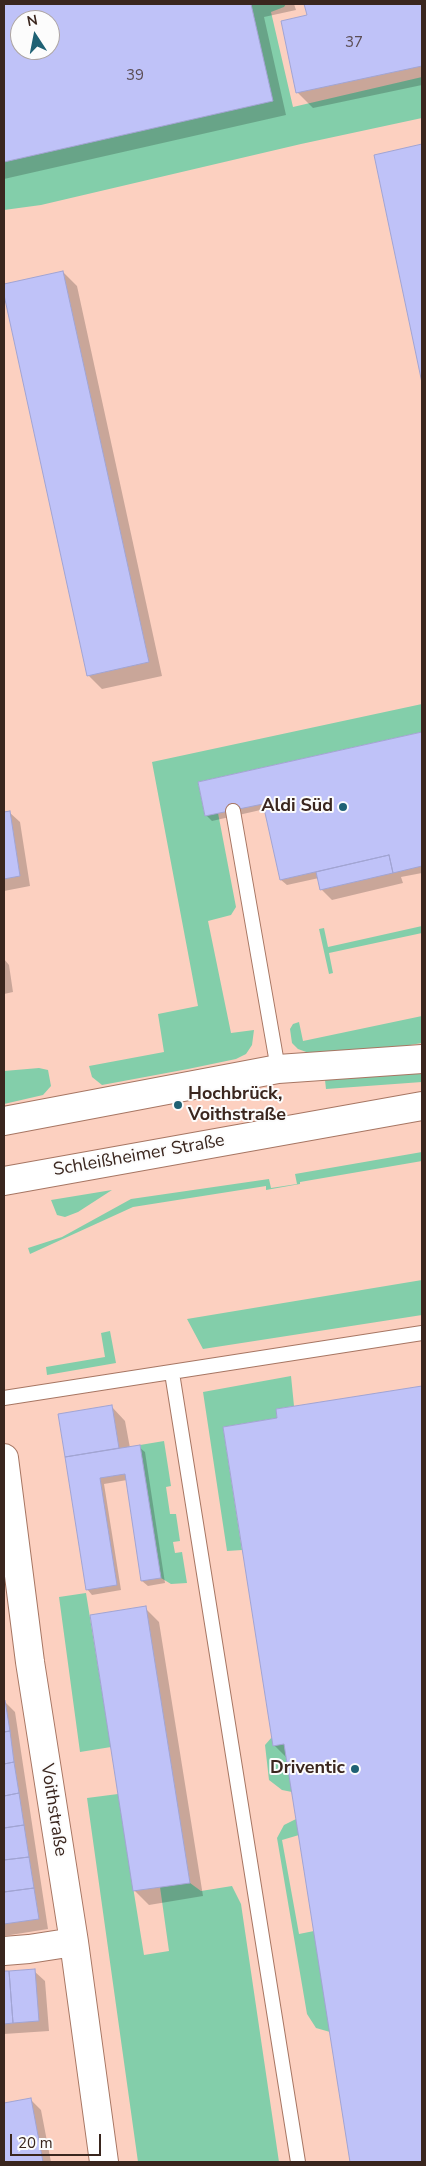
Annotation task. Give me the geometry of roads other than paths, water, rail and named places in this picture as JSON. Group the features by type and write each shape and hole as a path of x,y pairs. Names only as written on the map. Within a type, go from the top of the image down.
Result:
{"street":[{"path":"4,1121 278,1069 422,1059"},
{"name":"Schleißheimer Straße","path":"4,1181 422,1106"},
{"name":"Voithstraße","path":"4,1458 8,1537 30,1662 74,1942 104,2162"},
{"path":"4,1951 74,1942"}],"lane":[{"path":"233,810 278,1069"},
{"path":"4,1398 422,1333"},
{"path":"172,1372 298,2162"}],"place":[{"name":"Aldi Süd","path":"343,807"},
{"name":"Hochbrück, Voithstraße","path":"178,1105"},
{"name":"Driventic","path":"355,1769"}]}
